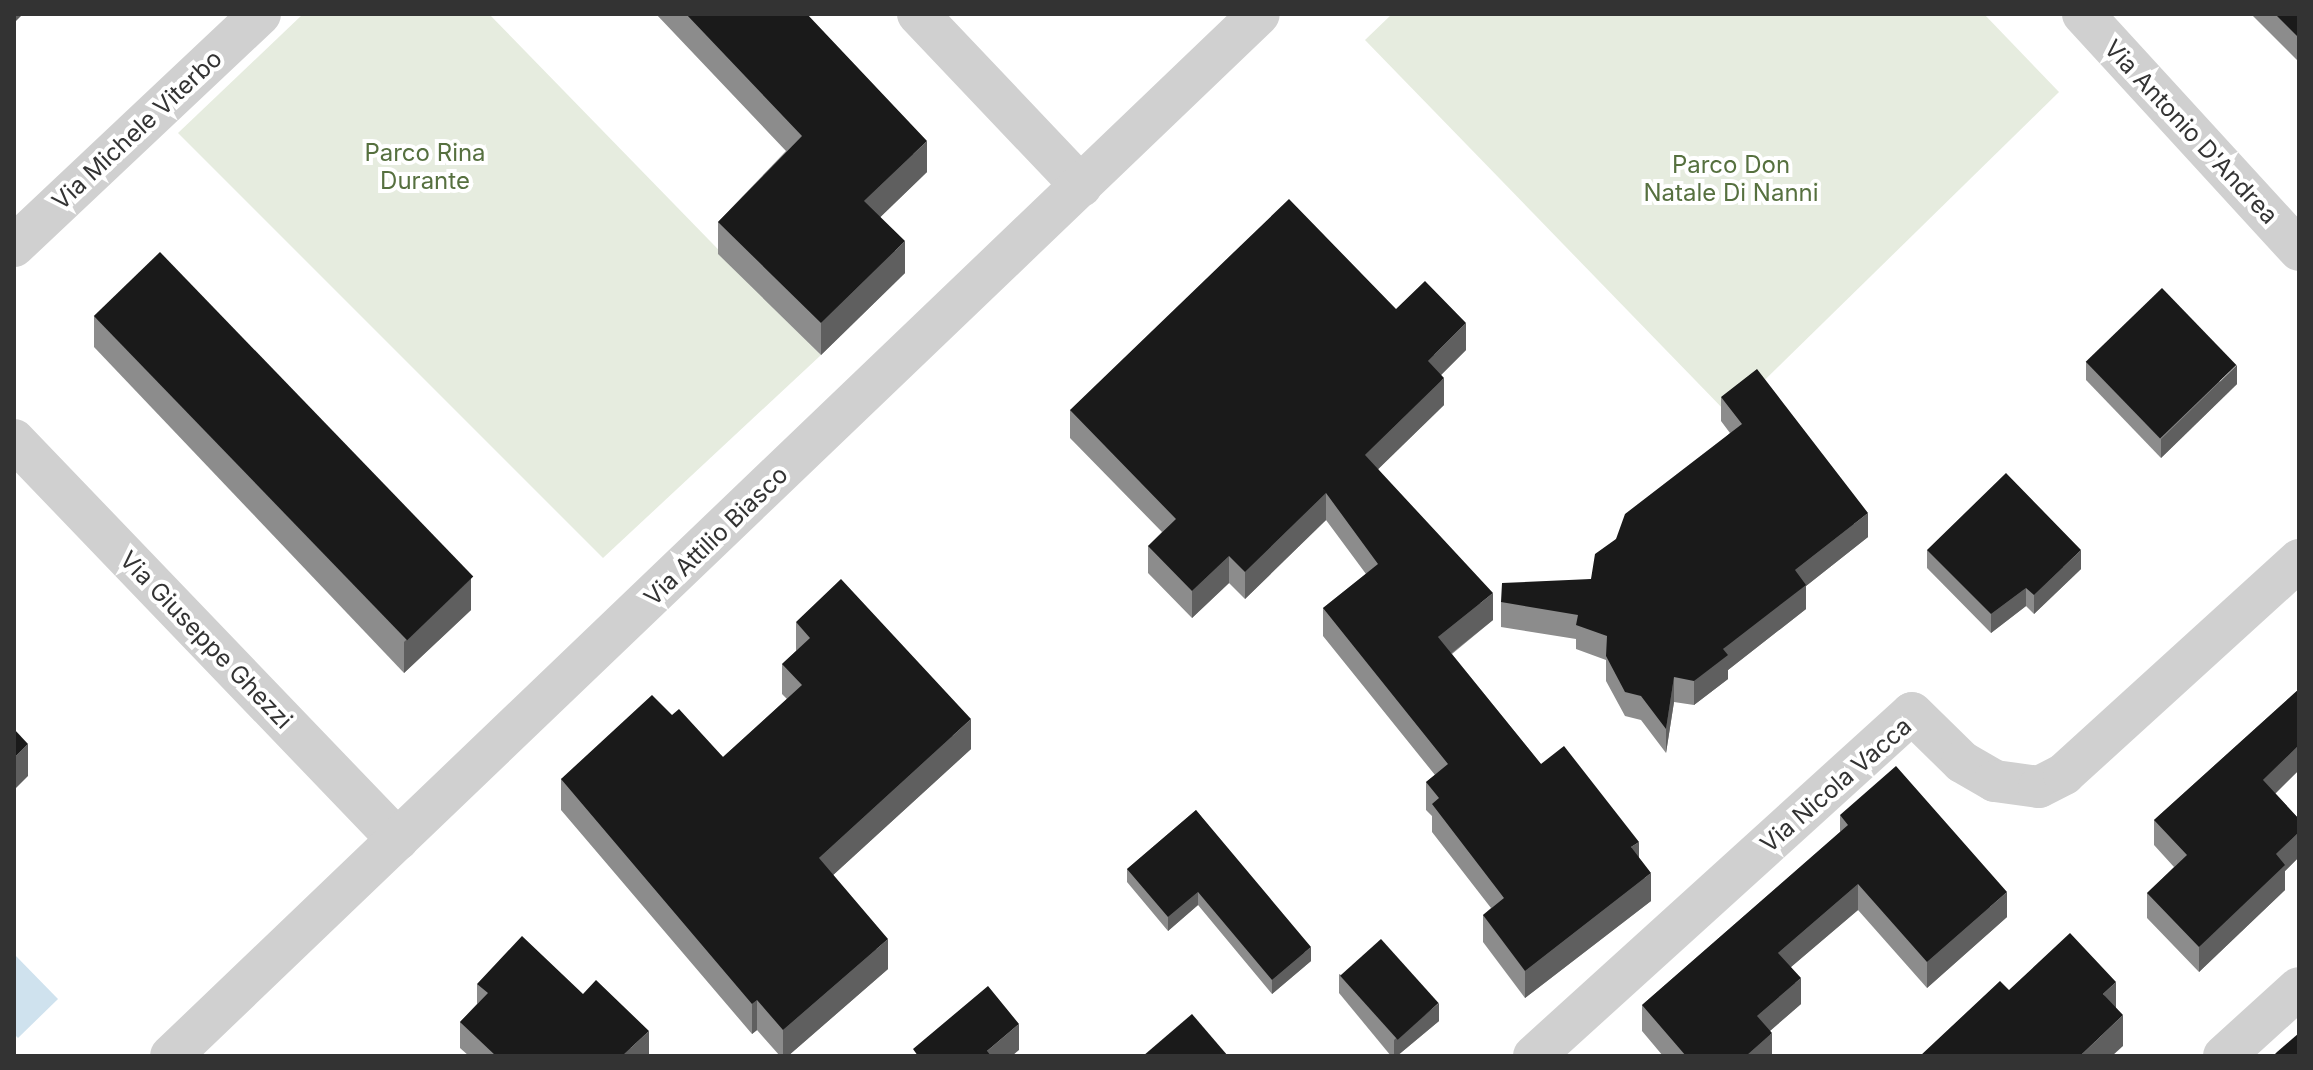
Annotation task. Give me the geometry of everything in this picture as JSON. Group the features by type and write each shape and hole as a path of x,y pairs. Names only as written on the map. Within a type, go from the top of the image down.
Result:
{"street":[{"name":"Via Michele Viterbo","path":"14,246 260,14"},
{"path":"918,14 1081,186"},
{"name":"Via Attilio Biasco","path":"171,1056 1259,14"},
{"name":"Via Antonio D'Andrea","path":"2083,14 2294,233"},
{"name":"Via Giuseppe Ghezzi","path":"14,440 398,840"},
{"name":"Via Nicola Vacca","path":"1534,1056 1912,713 1962,762 1995,781 2039,787 2064,774 2299,560"},
{"path":"2224,1056 2299,988"}],"green space":[{"name":"Parco Rina Durante","path":"303,14 489,14 821,355 603,558 178,133"},
{"name":"Parco Don Natale Di Nanni","path":"1392,14 1984,14 2059,92 1729,415 1365,40"}],"water":[{"path":"14,954 58,999 18,1038 14,1034"}],"building":[{"path":"686,14 807,14 927,141 864,201 905,241 821,323 718,222 802,136"},
{"path":"2275,14 2299,14 2299,38"},
{"path":"1289,199 1396,309 1425,281 1466,323 1428,361 1444,378 1365,455 1493,593 1438,637 1541,764 1564,746 1639,842 1631,847 1651,873 1525,971 1483,915 1504,898 1432,804 1439,798 1426,782 1448,764 1323,608 1378,564 1326,493 1245,572 1229,556 1192,591 1148,546 1176,519 1070,410"},
{"path":"160,252 473,576 407,640 94,316"},
{"path":"2162,288 2236,365 2160,439 2086,362"},
{"path":"1757,369 1868,513 1795,570 1806,585 1723,649 1728,655 1694,681 1674,677 1666,729 1641,696 1625,692 1606,656 1607,636 1576,625 1578,615 1501,602 1502,583 1591,579 1595,554 1616,539 1625,514 1742,424 1721,397"},
{"path":"2006,473 2081,550 2034,595 2026,588 1991,614 1927,550"},
{"path":"841,579 971,719 819,858 888,939 783,1030 757,1000 752,1004 561,779 652,695 672,715 679,709 723,757 802,685 782,664 810,638 796,622"},
{"path":"2299,689 2299,745 2263,780 2299,819 2299,832 2276,854 2285,865 2199,947 2147,893 2187,855 2154,820"},
{"path":"14,729 28,744 14,758"},
{"path":"1896,766 2007,892 1927,962 1858,884 1778,953 1801,978 1757,1016 1772,1033 1746,1056 1686,1056 1642,1005 1848,825 1840,815"},
{"path":"1196,810 1311,947 1272,980 1198,892 1168,917 1127,869"},
{"path":"2070,933 2116,982 2103,994 2123,1015 2080,1056 1920,1056 2000,981 2009,990"},
{"path":"522,936 583,994 596,980 649,1031 622,1056 496,1056 460,1022 488,993 477,984"},
{"path":"1381,939 1439,1003 1398,1040 1340,976"},
{"path":"988,986 1019,1024 987,1051 991,1056 918,1056 913,1049"},
{"path":"1192,1014 1228,1056 1143,1056"},
{"path":"2299,1033 2299,1056 2273,1056 2277,1052"}]}
